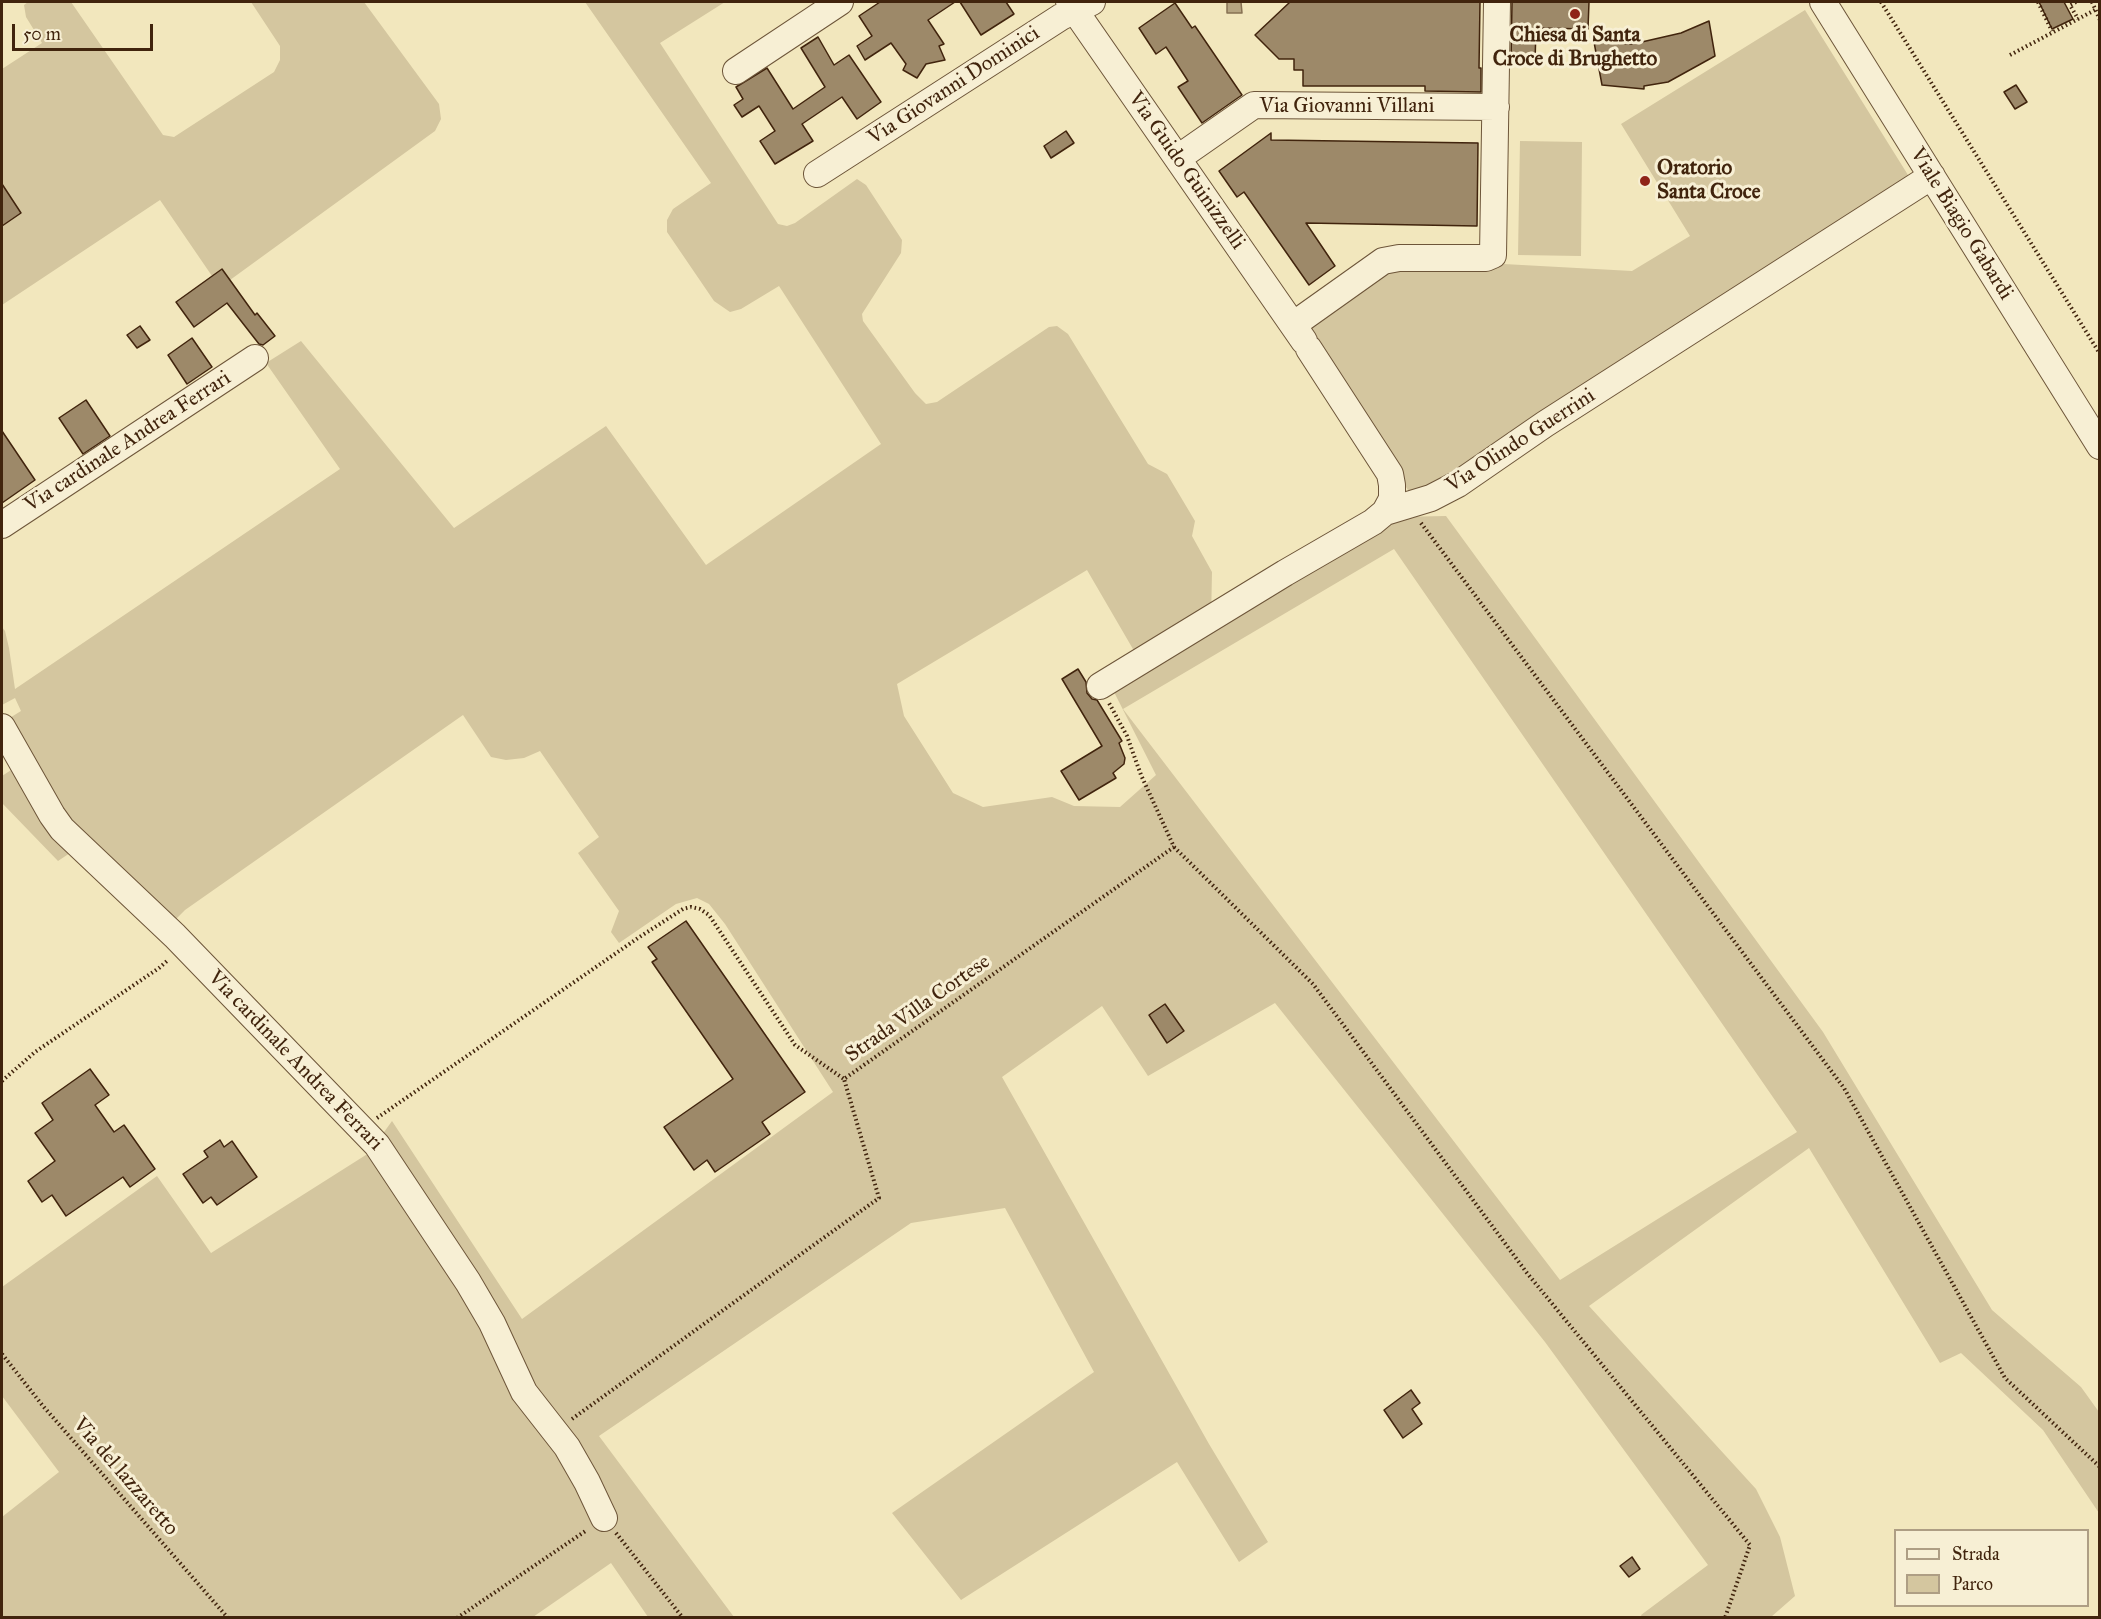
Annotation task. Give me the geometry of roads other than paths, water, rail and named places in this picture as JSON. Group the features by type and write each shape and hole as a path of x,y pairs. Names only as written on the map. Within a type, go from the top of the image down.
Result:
{"street":[{"path":"736,71 840,2"},
{"path":"1302,338 1383,261 1399,258 1486,258 1494,254 1497,2"},
{"name":"Viale Biagio Gabardi","path":"1823,2 2100,446"},
{"name":"Via Guido Guinizzelli","path":"1079,4 1178,158 1302,338 1390,474 1392,499 1396,508"},
{"name":"Via Giovanni Dominici","path":"818,174 1079,4"},
{"name":"Via Giovanni Villani","path":"1178,158 1254,105 1496,107"},
{"name":"Via Olindo Guerrini","path":"1100,686 1396,508 1431,498 1458,484 1545,424 1932,176"},
{"name":"Via cardinale Andrea Ferrari","path":"2,525 255,358"},
{"name":"Via cardinale Andrea Ferrari","path":"2,727 58,825 175,936 363,1128 383,1152 468,1282 492,1323 524,1392 574,1458 604,1518"}],"place":[{"name":"Chiesa di Santa Croce di Brughetto","path":"1575,14"},
{"name":"Oratorio Santa Croce","path":"1645,181"}]}
